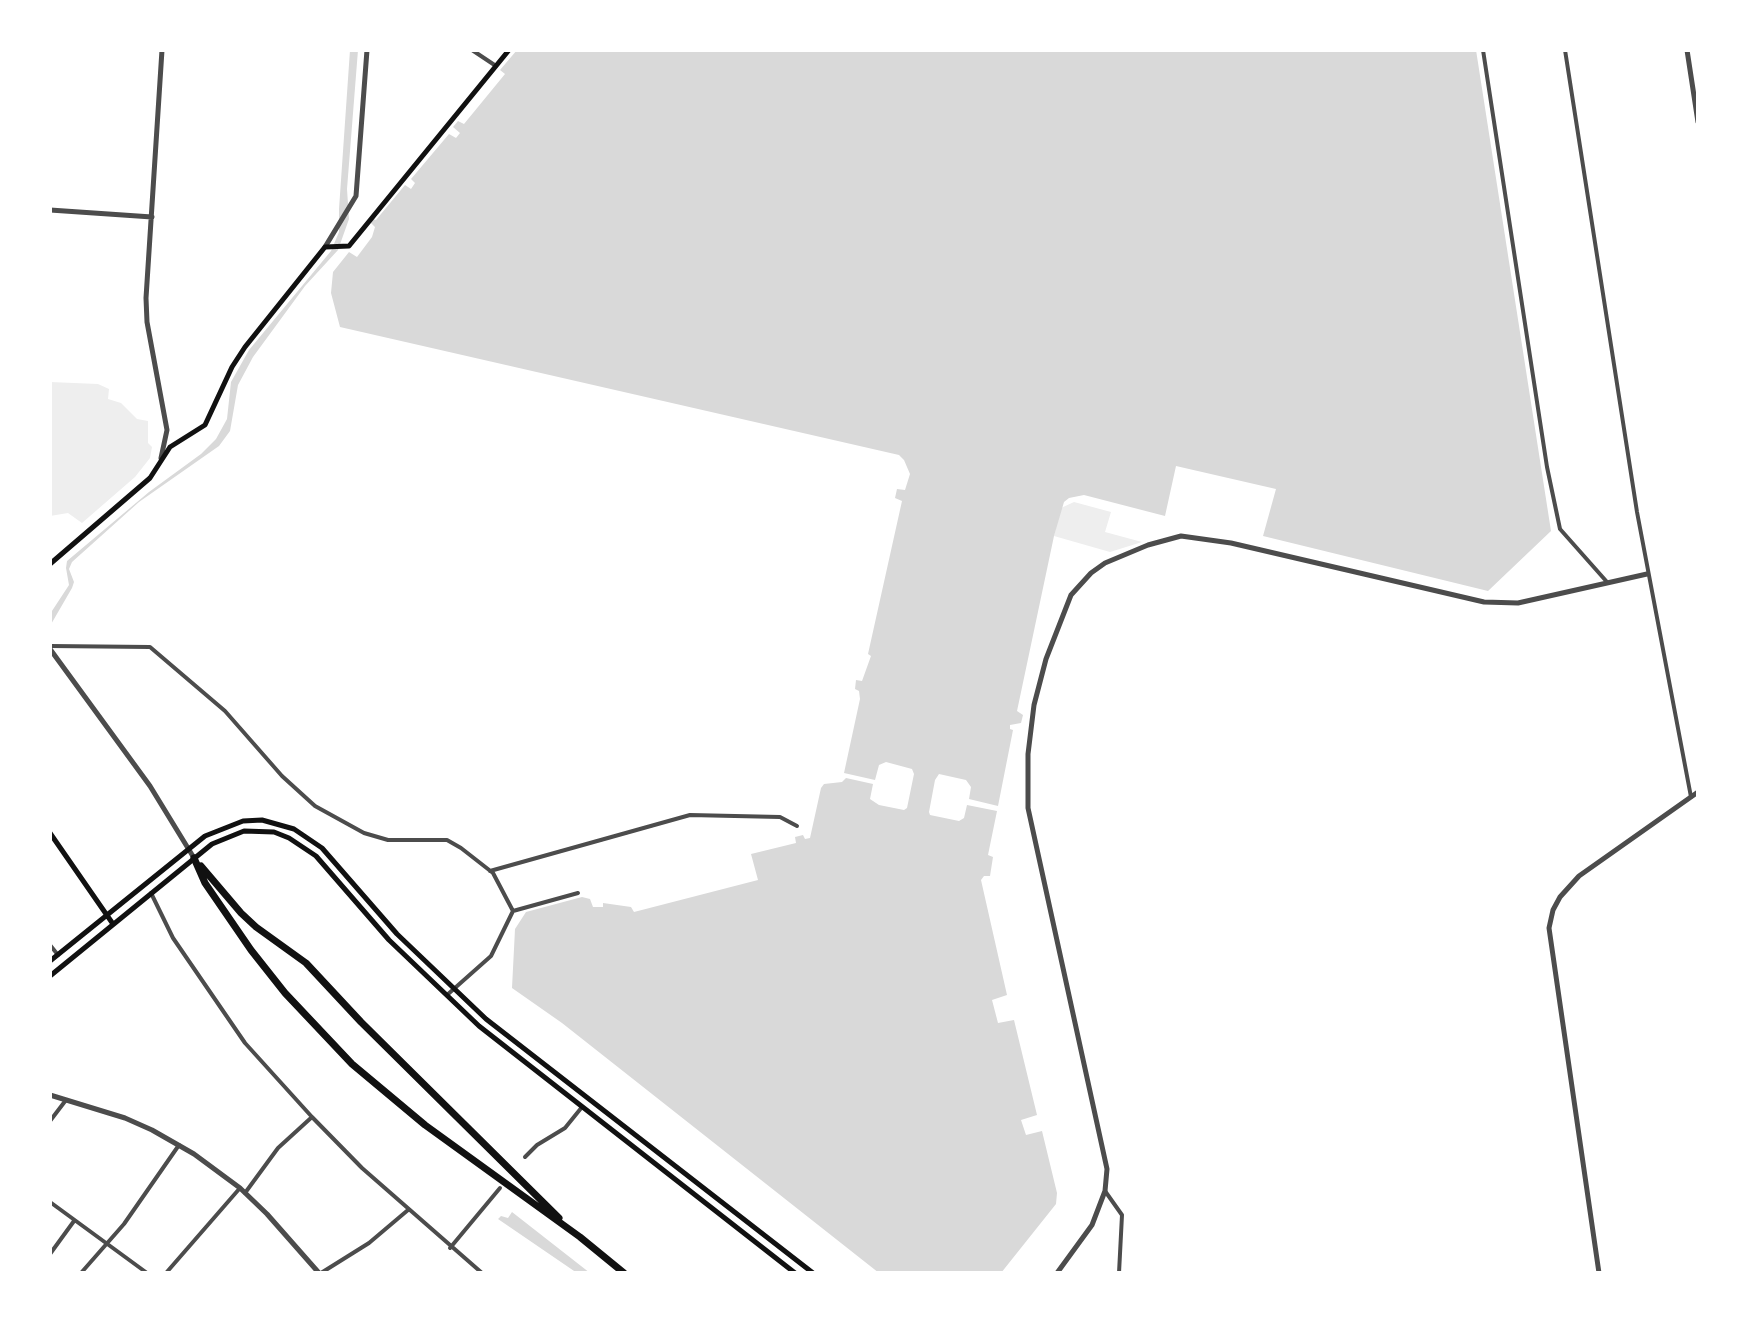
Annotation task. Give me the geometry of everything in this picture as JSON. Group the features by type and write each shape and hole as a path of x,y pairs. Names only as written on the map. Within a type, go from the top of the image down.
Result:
{"highway":[{"path":"194,858 241,913 318,974 361,1022 580,1237"},
{"path":"194,858 205,883 251,950 331,1043 388,1095 624,1273"}],"main road":[{"path":"50,564 150,478 170,447 205,425 232,367 245,347 325,247 349,246 509,50"},
{"path":"50,961 205,836 243,821 262,820 294,829 322,848 397,934 453,989 518,1045 813,1273"},
{"path":"50,976 212,844 244,831 274,832 316,856 389,940 511,1053 795,1273"},
{"path":"50,833 113,924"}],"street":[{"path":"161,458 167,430 147,322 162,50"},
{"path":"325,247 356,196 367,50"},
{"path":"472,50 496,66"},
{"path":"1483,50 1547,467 1560,529 1607,582"},
{"path":"1565,50 1647,574 1691,797"},
{"path":"1687,50 1698,122"},
{"path":"50,210 152,217"},
{"path":"1057,1273 1092,1225 1105,1191 1107,1169 1028,808 1028,754 1034,705 1046,659 1071,595 1105,563 1148,545 1181,536 1231,543 1484,602 1518,603 1647,574"},
{"path":"50,648 150,647 225,711 282,776 315,806 364,833 388,840 447,840 490,871 513,911"},
{"path":"50,648 150,786 194,858"},
{"path":"1599,1273 1549,928 1560,897 1579,876 1698,792"},
{"path":"490,871 690,815 780,817 797,826"},
{"path":"151,893 173,938 245,1043 312,1117 408,1210 482,1273"},
{"path":"446,996 491,956 513,911 578,893"},
{"path":"50,945 58,955"},
{"path":"50,1095 125,1118 179,1145 242,1191 320,1273 369,1243 408,1210"},
{"path":"50,1121 67,1098"},
{"path":"525,1157 537,1145 565,1128 582,1107"},
{"path":"166,1273 278,1148 312,1117"},
{"path":"81,1273 150,1189 179,1145"},
{"path":"450,1248 500,1188"},
{"path":"1105,1191 1122,1215 1119,1273"},
{"path":"50,1202 147,1273"},
{"path":"50,1254 74,1221"}],"shaded area":[{"path":"350,50 358,50 347,189 349,219 338,250 305,286 253,357 238,385 230,431 219,446 139,502 72,562 69,569 74,582 72,588 50,626 50,614 69,585 67,561 149,492 201,454 216,439 227,419 231,382 249,350 331,251 339,232"},
{"path":"517,50 1476,50 1551,531 1488,591 1263,536 1276,489 1176,466 1165,516 1084,495 1064,502 1017,711 1023,715 1021,723 1010,725 1013,730 998,806 969,799 971,787 966,780 939,774 929,812 930,815 959,821 964,818 967,805 997,811 988,855 993,857 990,876 984,876 981,880 1007,995 992,1000 998,1023 1014,1020 1037,1115 1021,1120 1026,1135 1042,1131 1057,1193 1056,1204 1001,1273 879,1273 562,1023 512,988 515,929 526,912 582,897 590,899 593,907 603,907 603,903 631,907 634,912 758,880 751,854 796,843 795,837 803,835 805,839 810,838 824,784 842,782 846,778 873,784 870,799 879,805 904,810 914,774 912,769 886,762 879,765 875,780 844,773 860,699 859,691 855,689 856,680 862,681 871,656 868,654 902,501 895,498 897,489 905,490 910,474 899,455 340,327 331,293 333,272 349,252 357,257 372,237 375,227 370,222 376,220 405,185 411,189 415,183 411,179 449,134 456,138 460,133 453,127 458,121 464,124 505,74 500,70"},
{"path":"50,382 98,384 109,389 108,399 121,403 137,419 148,421 148,443 152,447 150,458 135,477 82,523 68,513 50,516"},
{"path":"1074,502 1111,512 1105,532 1142,542 1110,552 1054,536 1061,508"},
{"path":"512,1212 590,1273 577,1273 498,1219 501,1216 508,1218"}]}
